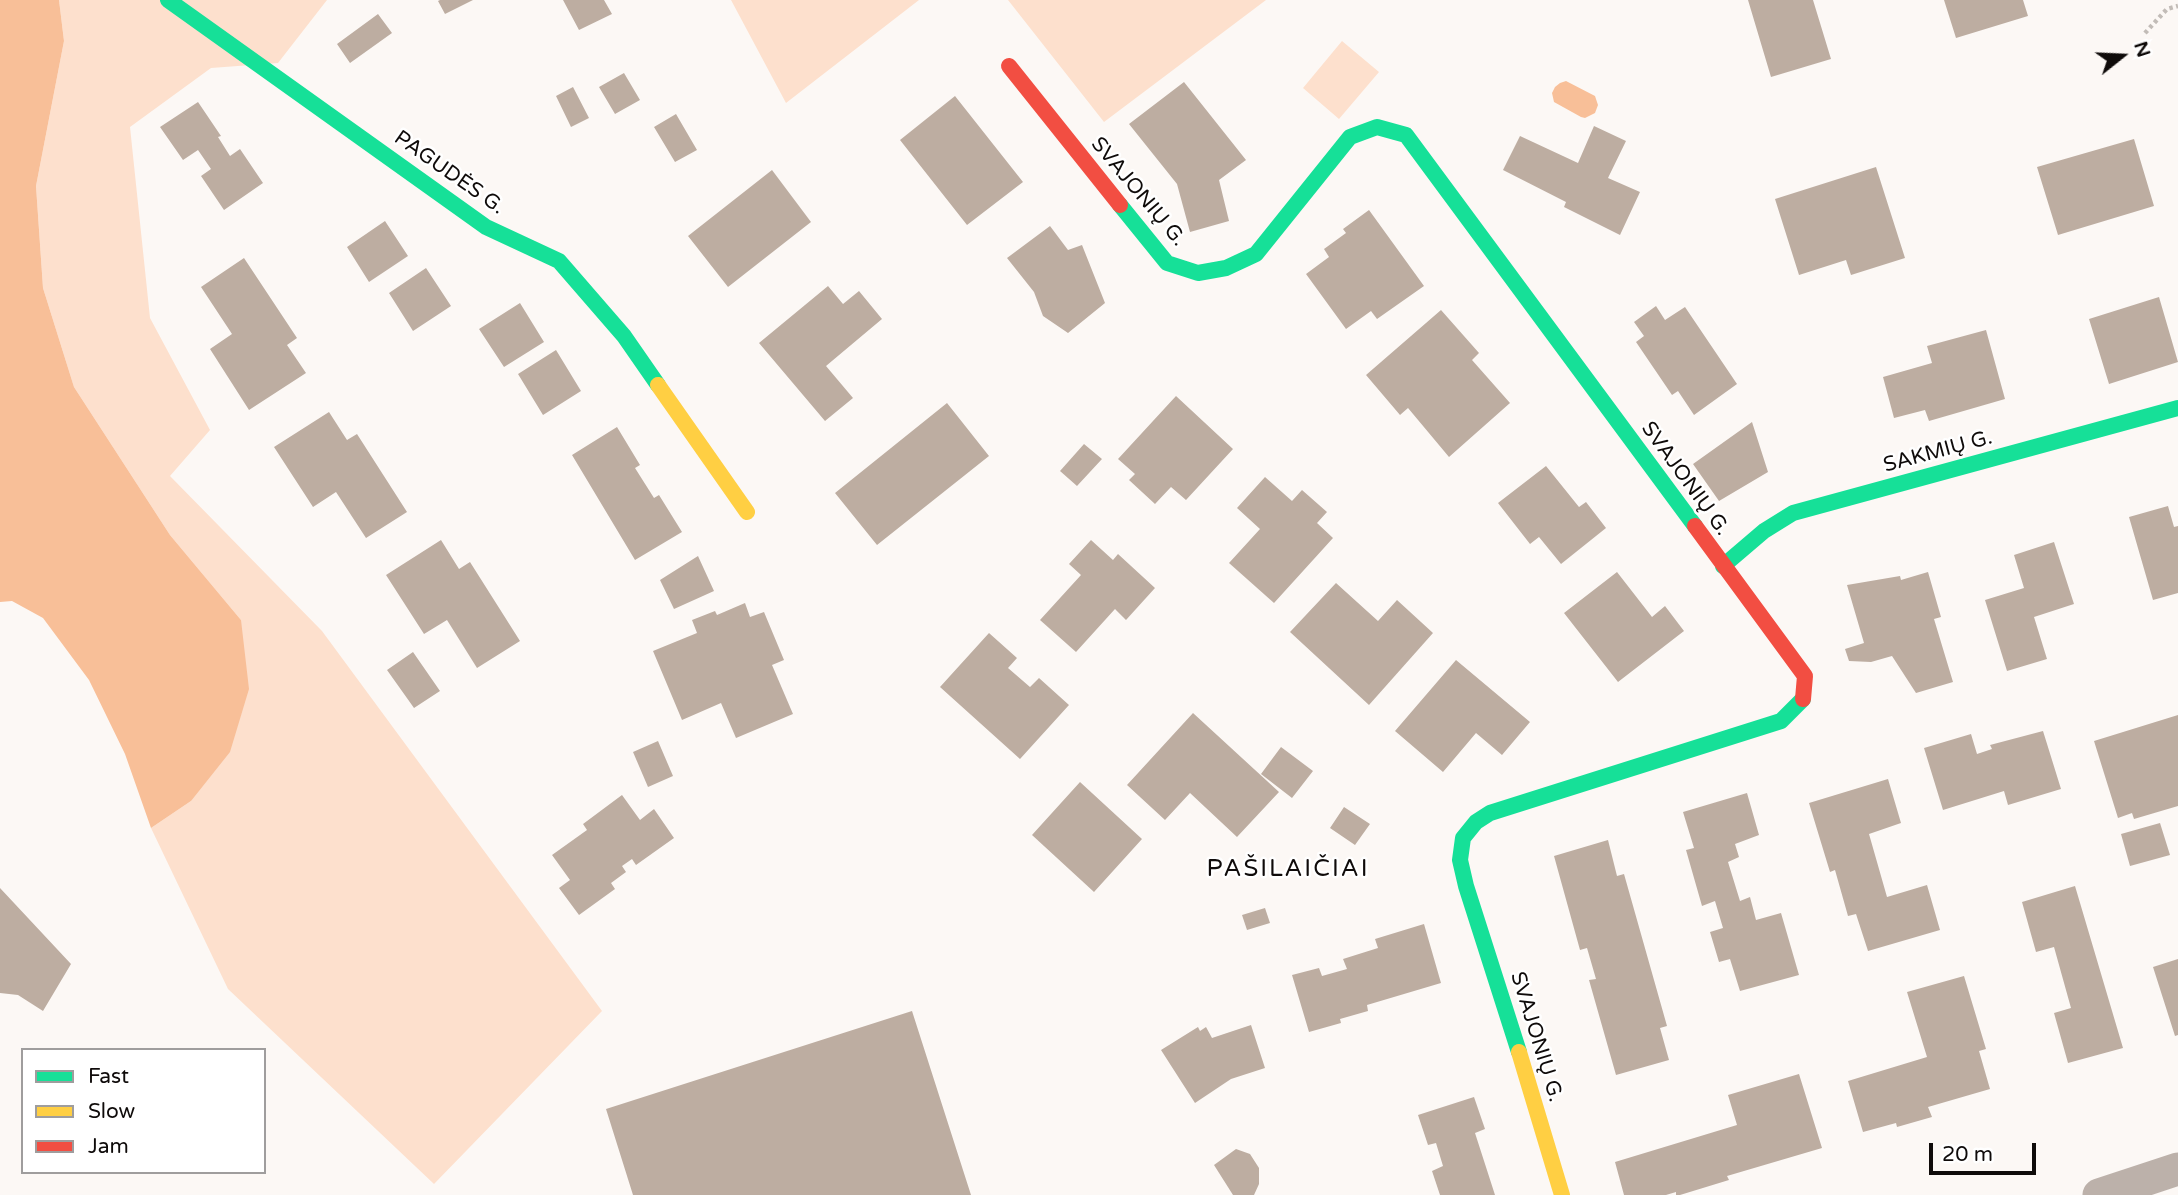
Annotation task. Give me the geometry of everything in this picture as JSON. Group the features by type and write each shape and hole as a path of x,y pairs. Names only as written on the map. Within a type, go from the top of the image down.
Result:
{"street":[{"name":"PAGUDĖS G.","path":"168,0 486,227 559,261 631,346 747,512"},
{"name":"SVAJONIŲ G.","path":"1009,66 1167,264 1198,273 1226,268 1256,254 1350,137 1377,127 1406,135 1805,676 1803,701 1781,721 1490,813 1476,822 1463,838 1460,860 1466,886 1562,1195"},
{"name":"SAKMIŲ G.","path":"1723,566 1764,531 1793,513 2178,408"},
{"path":"2099,1195 2178,1169"}],"path":[{"path":"2145,33 2167,9 2178,6"}],"shaded area":[{"path":"0,0 59,0 64,41 36,186 43,288 74,387 170,535 241,620 249,689 230,752 191,801 151,828 125,754 89,680 43,618 12,601 0,602"},
{"path":"59,0 327,0 278,63 211,68 130,127 150,318 210,430 170,476 322,631 602,1011 434,1184 228,989 151,828 191,801 241,620 170,535 74,387 43,288 36,186 64,41"},
{"path":"731,0 919,0 786,103"},
{"path":"1008,0 1266,0 1104,122"},
{"path":"1342,41 1379,72 1339,119 1303,88"},
{"path":"1566,81 1595,96 1598,105 1595,113 1581,117 1554,102 1552,93 1555,87"}],"building":[{"path":"473,0 445,14 438,1"},
{"path":"563,0 604,0 612,14 579,30"},
{"path":"1748,0 1813,0 1831,59 1771,77"},
{"path":"1944,0 2023,0 2028,16 1956,38"},
{"path":"378,14 392,33 350,63 337,44"},
{"path":"624,73 640,100 615,114 599,87"},
{"path":"1184,82 1246,160 1219,180 1229,221 1190,232 1177,184 1129,124"},
{"path":"573,87 589,118 571,127 556,96"},
{"path":"955,96 1023,182 967,225 900,140"},
{"path":"198,102 221,136 218,137 230,156 240,149 263,183 224,210 201,176 211,169 198,150 183,160 160,127"},
{"path":"676,114 697,150 675,162 654,127"},
{"path":"1594,126 1626,141 1608,178 1640,192 1620,235 1564,207 1566,202 1503,170 1520,136 1578,163"},
{"path":"2134,139 2154,206 2058,235 2037,167"},
{"path":"1876,167 1905,258 1851,275 1846,260 1799,275 1775,199"},
{"path":"772,170 811,222 728,287 688,236"},
{"path":"1369,210 1424,286 1377,319 1371,311 1346,329 1306,274 1329,257 1324,249 1346,233 1343,229"},
{"path":"385,221 408,256 369,282 347,247"},
{"path":"1050,226 1068,250 1082,245 1105,303 1068,333 1043,316 1034,292 1007,258"},
{"path":"244,258 297,338 287,345 306,373 249,410 210,349 232,334 201,287"},
{"path":"426,268 451,306 413,331 389,293"},
{"path":"828,286 843,304 859,291 882,319 826,366 853,398 825,421 759,343"},
{"path":"2159,297 2178,362 2109,384 2089,319"},
{"path":"520,303 544,342 504,367 479,329"},
{"path":"1656,306 1665,320 1685,307 1737,384 1694,415 1678,391 1672,395 1636,342 1644,336 1634,322"},
{"path":"1441,310 1479,353 1472,360 1510,403 1449,457 1408,408 1400,415 1366,375"},
{"path":"1986,330 2005,399 1929,421 1925,410 1894,418 1883,377 1932,363 1927,346"},
{"path":"556,350 581,391 543,415 518,374"},
{"path":"1176,396 1233,449 1186,500 1171,487 1155,504 1129,480 1135,474 1118,459"},
{"path":"947,403 989,456 877,545 835,493"},
{"path":"329,412 347,440 357,434 407,512 366,538 336,492 313,507 274,447"},
{"path":"1752,422 1768,472 1719,501 1693,464"},
{"path":"617,427 640,465 635,468 654,498 659,495 682,532 635,560 572,455"},
{"path":"1084,444 1102,459 1077,486 1060,471"},
{"path":"1546,466 1579,507 1586,502 1606,528 1561,564 1539,537 1530,544 1498,503"},
{"path":"1265,477 1292,501 1302,490 1327,512 1317,523 1333,538 1274,603 1229,563 1260,529 1237,508"},
{"path":"2168,506 2174,527 2178,526 2178,593 2153,600 2129,517"},
{"path":"441,540 459,569 470,562 520,641 477,668 447,620 424,634 386,575"},
{"path":"1091,540 1113,560 1118,554 1155,588 1126,620 1115,609 1076,652 1040,620 1081,575 1069,564"},
{"path":"2054,542 2074,604 2034,617 2047,659 2007,671 1985,600 2024,588 2014,555"},
{"path":"698,556 714,591 674,609 660,580"},
{"path":"1617,572 1652,617 1665,606 1684,631 1618,682 1564,613"},
{"path":"1928,572 1941,617 1934,619 1953,682 1916,693 1892,656 1871,662 1849,661 1845,649 1864,643 1847,585 1900,576 1901,580"},
{"path":"1336,583 1378,621 1397,600 1433,633 1369,705 1290,632"},
{"path":"745,603 750,617 764,612 784,660 772,665 793,714 736,738 721,703 682,720 653,651 697,633 692,620 715,611 717,615"},
{"path":"989,633 1017,658 1008,668 1030,687 1039,678 1069,705 1020,759 940,687"},
{"path":"413,652 440,691 414,708 387,670"},
{"path":"1456,660 1530,722 1502,755 1476,733 1443,772 1395,731"},
{"path":"1193,713 1279,792 1237,837 1190,793 1165,820 1127,785"},
{"path":"2178,715 2178,806 2134,819 2132,813 2118,818 2094,741"},
{"path":"2043,731 2061,789 2008,805 2004,791 1943,810 1924,748 1971,734 1977,754 1992,749 1990,745"},
{"path":"658,741 673,776 648,787 633,752"},
{"path":"1281,747 1313,771 1292,798 1261,774"},
{"path":"1888,779 1901,823 1869,834 1887,897 1927,885 1940,930 1868,951 1856,914 1848,916 1835,870 1830,872 1809,803"},
{"path":"1080,782 1142,839 1094,892 1032,835"},
{"path":"1747,793 1759,835 1735,844 1739,857 1728,862 1740,901 1750,897 1756,920 1781,913 1799,975 1740,991 1730,959 1719,962 1710,932 1723,928 1715,901 1702,906 1686,850 1694,848 1683,812"},
{"path":"622,795 640,820 654,809 674,838 636,865 632,859 622,866 626,872 611,883 615,889 579,915 559,888 570,880 552,855 587,830 583,824"},
{"path":"1344,807 1370,824 1355,845 1330,828"},
{"path":"2160,823 2170,855 2130,866 2121,834"},
{"path":"1608,840 1617,876 1624,874 1667,1026 1660,1028 1669,1060 1616,1075 1589,980 1596,979 1587,948 1580,950 1554,856"},
{"path":"2075,886 2123,1048 2068,1063 2054,1013 2071,1008 2054,947 2036,952 2022,902"},
{"path":"0,888 71,964 43,1011 18,995 0,993"},
{"path":"1265,908 1270,923 1247,930 1242,915"},
{"path":"1424,924 1441,983 1367,1005 1368,1011 1340,1019 1341,1023 1309,1032 1292,975 1319,968 1322,976 1347,969 1343,959 1378,948 1375,939"},
{"path":"2178,959 2178,1035 2175,1036 2153,967"},
{"path":"1964,976 1986,1049 1979,1051 1990,1089 1928,1107 1932,1117 1897,1127 1896,1123 1863,1132 1848,1081 1927,1057 1907,992"},
{"path":"912,1011 971,1195 633,1195 606,1109"},
{"path":"1251,1025 1265,1068 1231,1079 1195,1103 1161,1050 1198,1027 1200,1031 1206,1027 1212,1038"},
{"path":"1799,1074 1822,1148 1727,1176 1729,1180 1680,1195 1676,1195 1676,1192 1666,1195 1624,1195 1615,1162 1737,1125 1728,1095"},
{"path":"1474,1097 1485,1129 1475,1133 1495,1195 1440,1195 1432,1171 1443,1166 1436,1143 1428,1145 1418,1115"},
{"path":"1236,1149 1250,1154 1259,1168 1259,1184 1254,1195 1233,1195 1214,1165"}],"traffic: fast":[{"path":"168,0 486,227 559,261 624,336 658,385"},
{"path":"1120,205 1167,263 1198,273 1226,268 1256,254 1350,137 1377,127 1406,135 1695,526"},
{"path":"1723,566 1764,531 1793,513 2178,408"},
{"path":"1519,1052 1466,886 1460,860 1463,838 1476,822 1490,813 1781,721 1803,699"}],"traffic: slow":[{"path":"658,385 747,512"},
{"path":"1519,1052 1562,1195"}],"traffic: jam":[{"path":"1009,66 1120,205"},
{"path":"1695,526 1805,676 1803,699"}],"district":[{"name":"PAŠILAIČIAI","path":"1288,870"}]}
